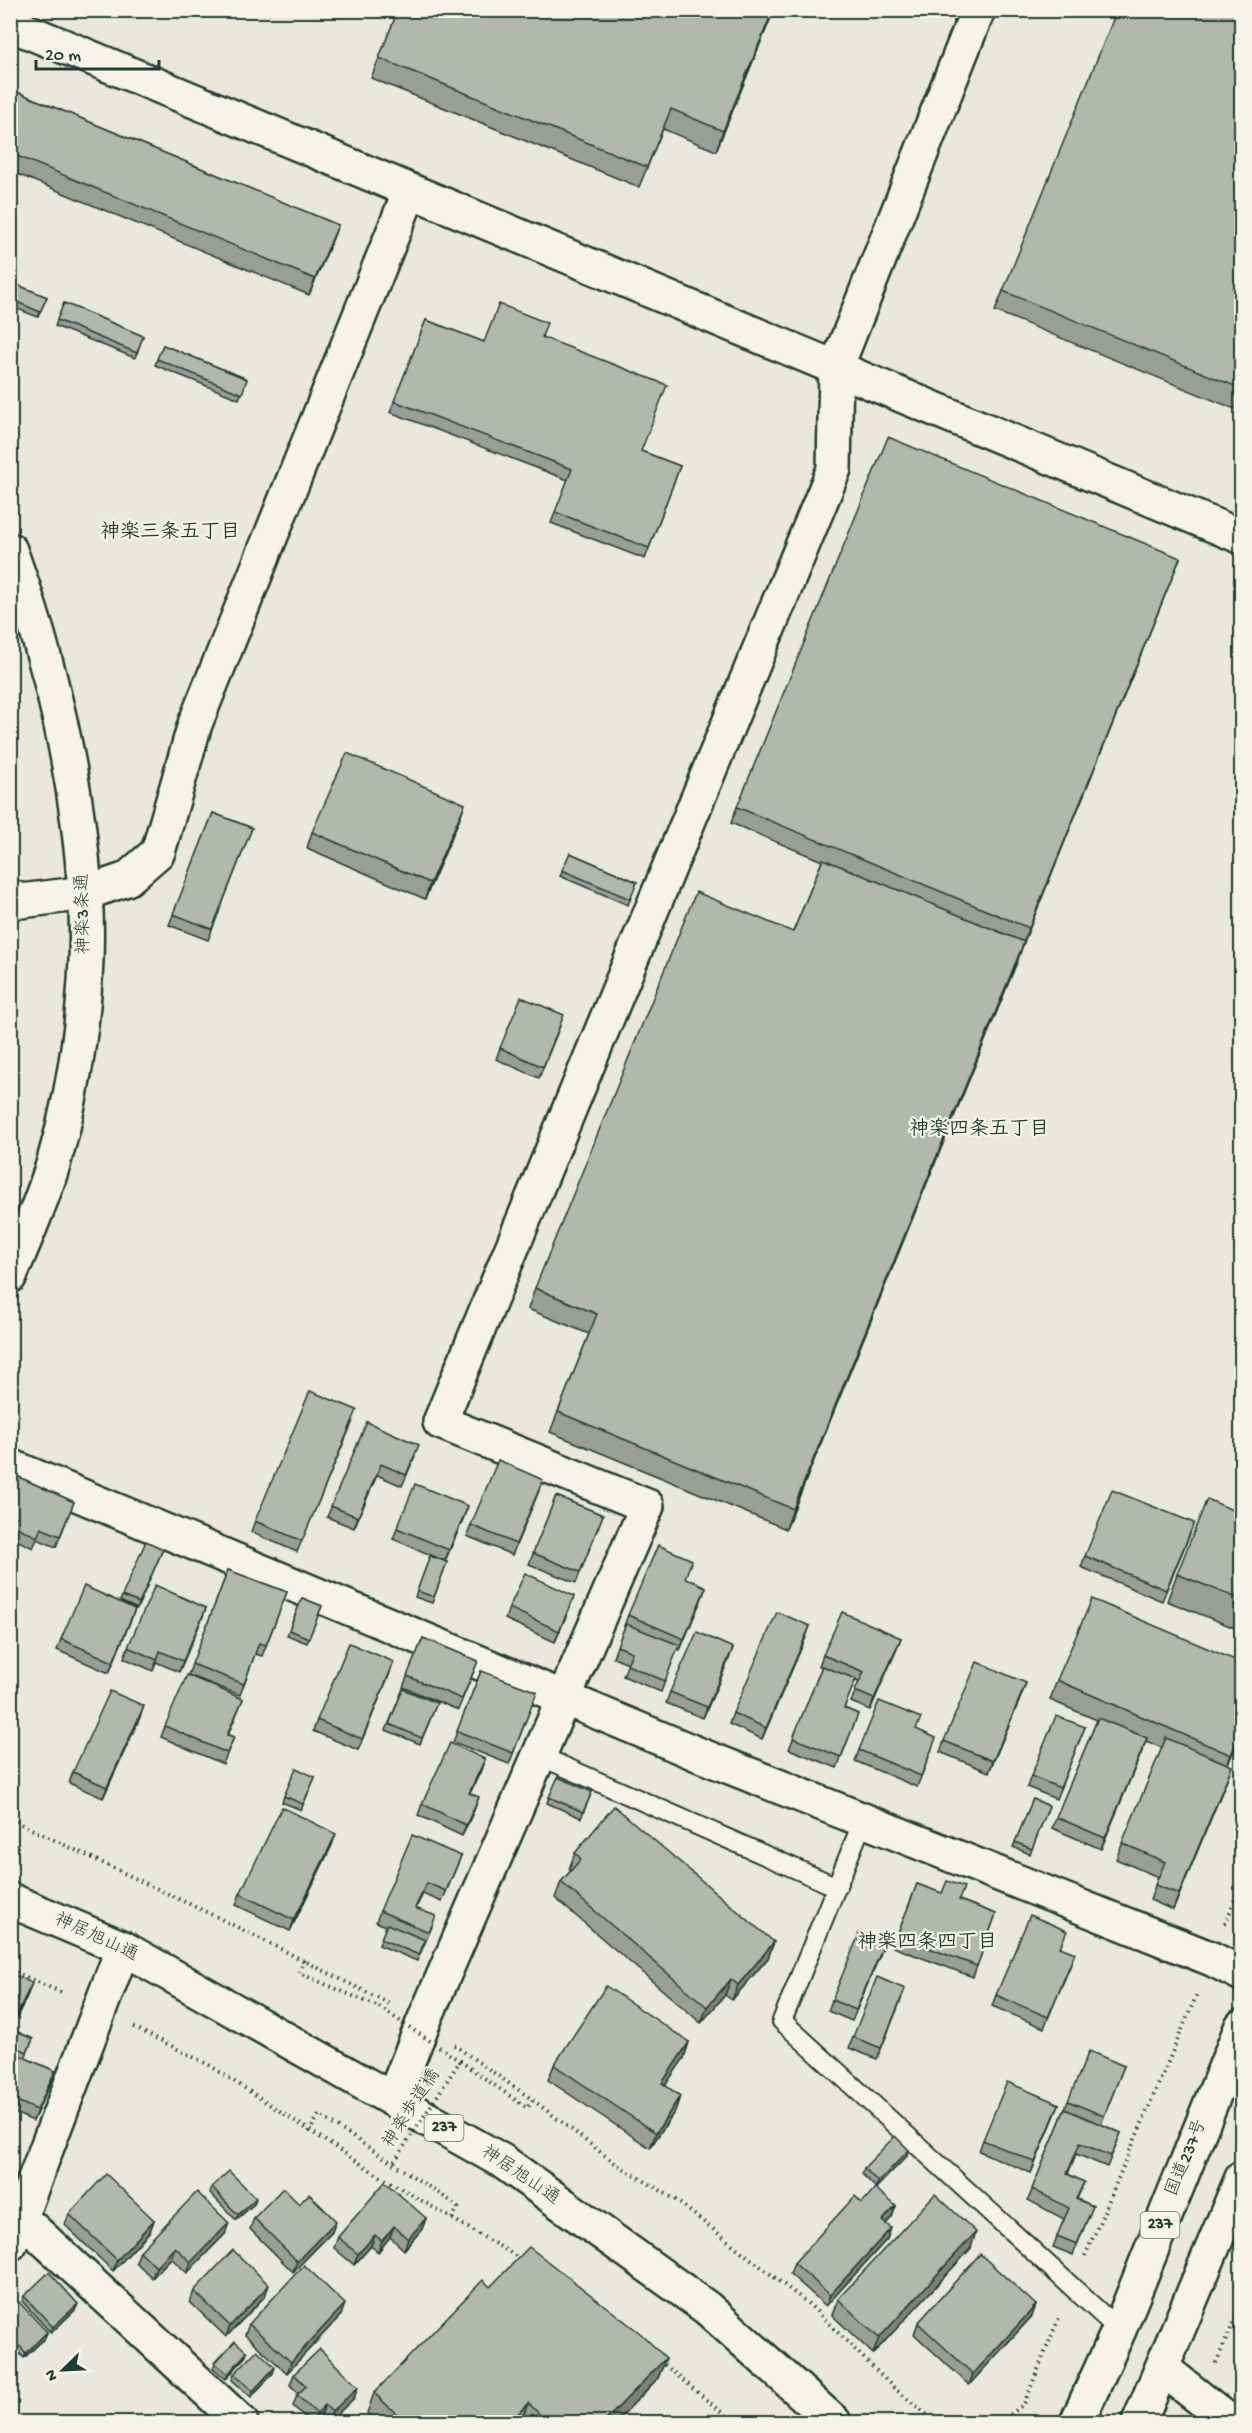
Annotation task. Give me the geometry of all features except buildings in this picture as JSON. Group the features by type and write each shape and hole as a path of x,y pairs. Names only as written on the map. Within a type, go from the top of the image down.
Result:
{"main road":[{"path":"393,2099 423,2023 566,1698 647,1506 440,1422 834,469 837,368 978,10"},
{"path":"10,24 1242,537"},
{"path":"10,896 21,901 86,893 127,879 158,852 195,724 410,191"},
{"name":"神楽3条通","path":"10,550 46,665 69,769 86,893 84,998 74,1067 54,1162 10,1276"},
{"path":"10,1466 863,1821 1212,1959 1242,1974"},
{"name":"神居旭山通","path":"10,1900 123,1948 502,2161 706,2308 834,2422"},
{"path":"123,1948 14,2227 242,2422"},
{"name":"国道237号","path":"1077,2422 1119,2330 1242,2026"},
{"path":"1139,2422 1242,2178"},
{"path":"1162,2368 1230,2422"}],"lane":[{"path":"540,1756 837,1887"},
{"path":"863,1821 782,2021 1119,2330"}],"path":[{"path":"10,1819 304,1960 423,2023 533,2100 616,2164 673,2198 810,2305 894,2388 936,2422"},
{"path":"1001,2422 1024,2404 1071,2286 1212,1959 1242,1882"},
{"name":"神楽歩道橋","path":"304,1960 299,1973 379,2007 459,2061 394,2162"},
{"path":"10,1970 98,2009 208,2065 309,2132 531,2265"},
{"path":"459,2061 527,2108 533,2100"},
{"path":"309,2132 319,2115 449,2200 458,2208 452,2219"},
{"path":"651,2354 733,2422"}],"district":[{"name":"神楽三条五丁目","path":"170,533"},
{"name":"神楽四条五丁目","path":"979,1130"},
{"name":"神楽四条四丁目","path":"927,1943"}]}
